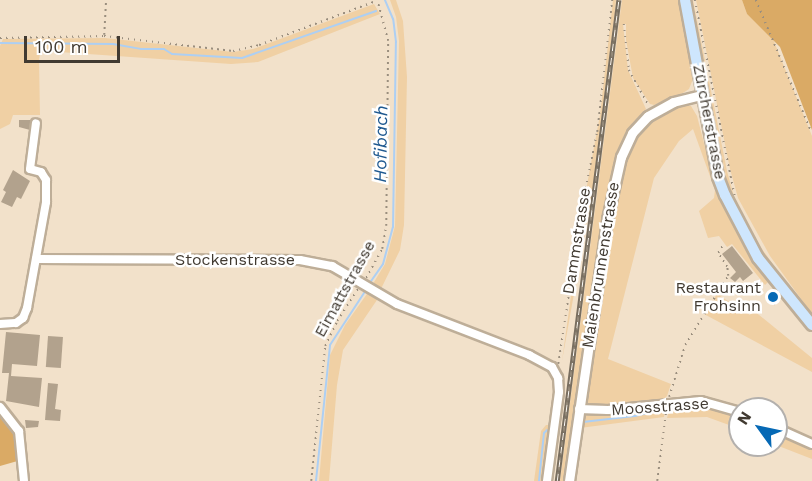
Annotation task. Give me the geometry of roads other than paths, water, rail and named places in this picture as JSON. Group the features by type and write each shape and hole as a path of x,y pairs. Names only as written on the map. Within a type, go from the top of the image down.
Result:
{"main road":[{"name":"Zürcherstrasse","path":"685,0 718,177 732,212 758,258 812,325"}],"street":[{"name":"Maienbrunnenstrasse","path":"568,481 613,185 629,138 653,112 673,102 702,95"},
{"path":"0,324 16,323 23,318 36,259 48,189 41,172 30,169 36,123"},
{"name":"Stockenstrasse","path":"36,259 300,260 332,266 397,304 539,359 554,370 559,392 547,481"},
{"name":"Moosstrasse","path":"579,409 608,410 701,401 728,409"},
{"path":"0,406 19,431 24,481"},
{"path":"788,433 812,444"}],"waterway":[{"name":"Hofibach","path":"369,284 383,264 393,227 396,42 393,19 385,0"},
{"path":"0,43 113,44 141,49 164,49 172,54 242,58 376,11"},
{"name":"Hofibach","path":"316,481 330,345 366,290"},
{"path":"670,408 676,407"},
{"path":"583,422 635,416 663,409"},
{"path":"539,481 544,433 547,430"},
{"path":"788,438 812,449"}],"railway":[{"path":"557,481 619,0"}],"place":[{"name":"Restaurant Frohsinn","path":"773,297"}]}
